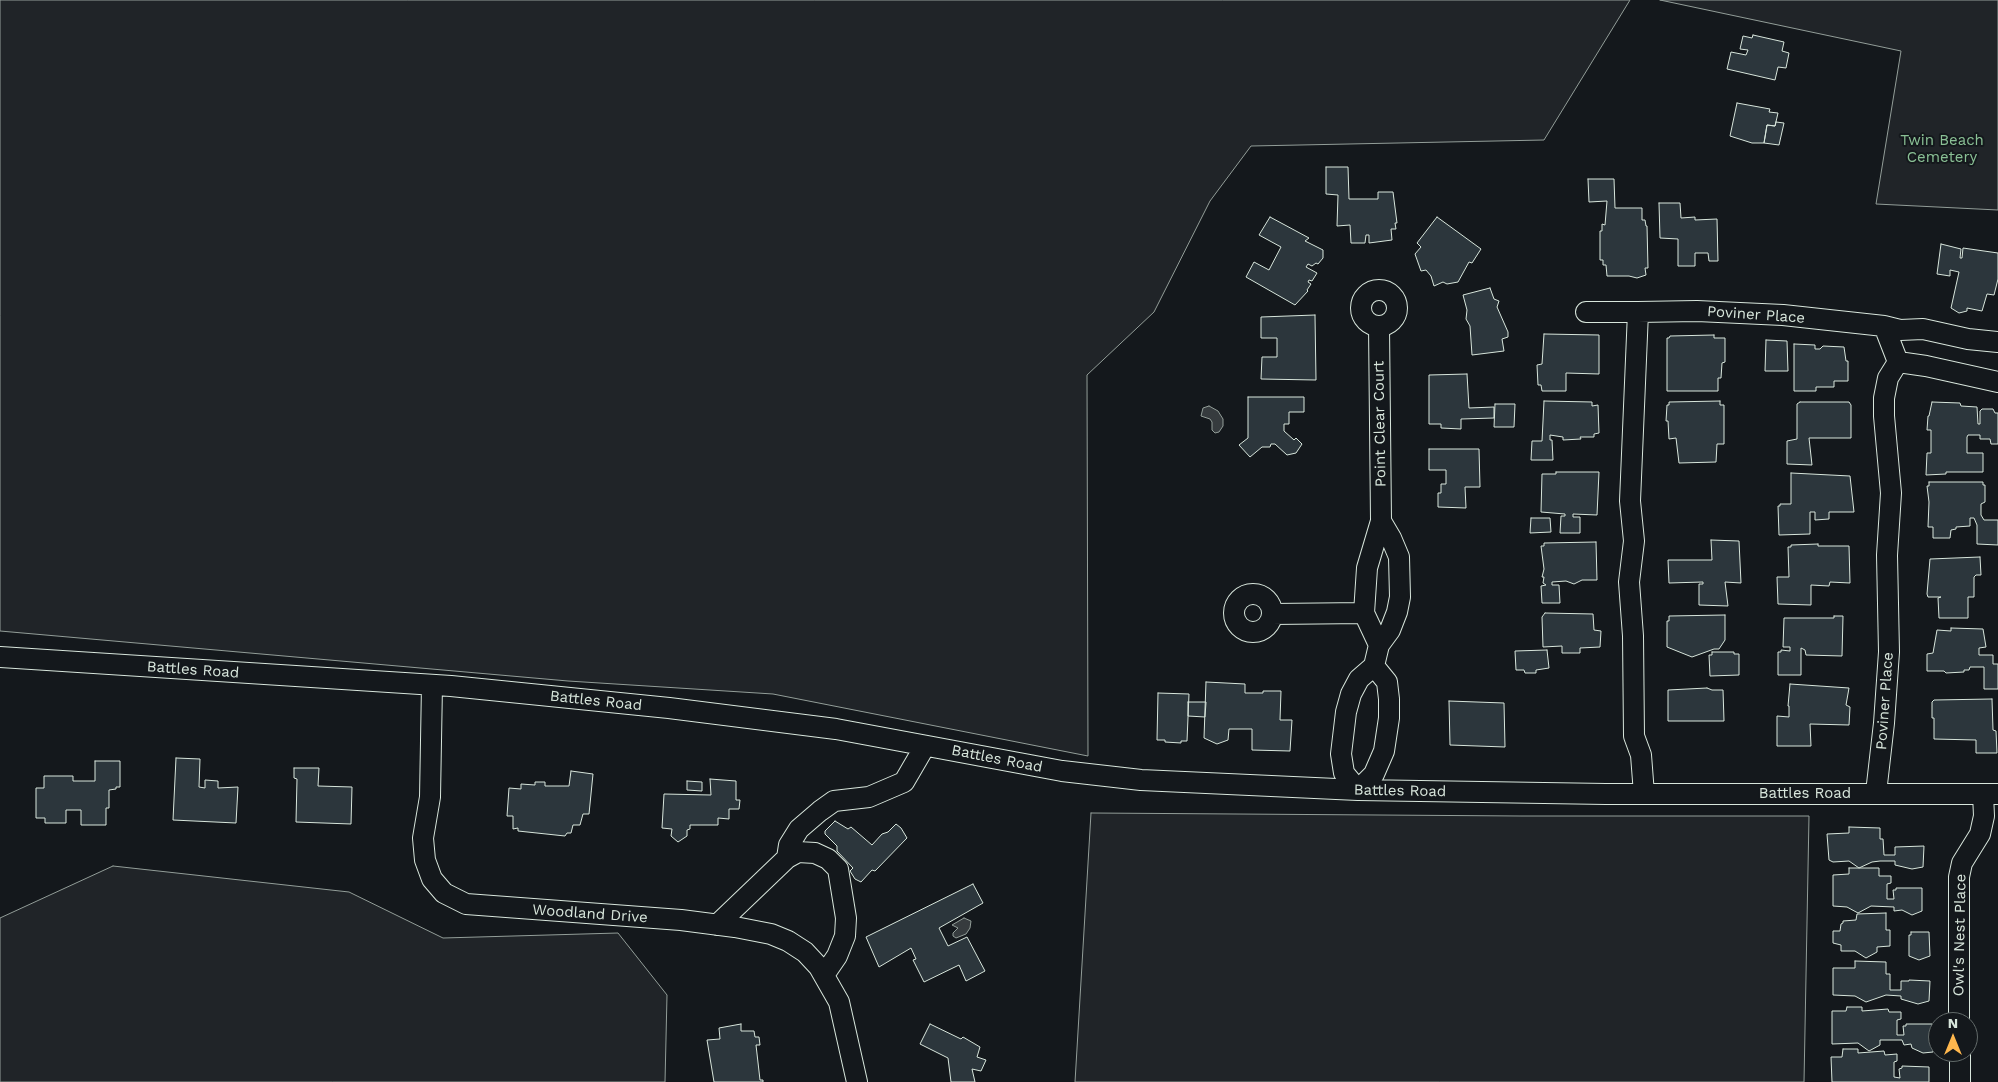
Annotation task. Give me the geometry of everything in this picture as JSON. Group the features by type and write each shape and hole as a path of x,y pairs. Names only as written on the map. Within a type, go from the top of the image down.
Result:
{"street":[{"name":"Poviner Place","path":"1586,312 1698,311 1783,316 1884,326 1900,330 1923,329 1968,339 1998,342"},
{"path":"1638,312 1630,501 1634,541 1629,582 1633,636 1634,736 1641,755 1644,794"},
{"name":"Point Clear Court","path":"1379,326 1381,522 1367,568 1364,613 1379,645"},
{"path":"1884,326 1898,362 1926,366 1998,382"},
{"name":"Poviner Place","path":"1876,794 1889,652 1886,555 1891,493 1884,398 1888,378 1898,362"},
{"name":"Point Clear Court","path":"1374,666 1379,645 1390,630 1400,597 1399,557 1391,538 1381,522"},
{"path":"1272,614 1364,613"},
{"name":"Battles Road","path":"0,657 432,685 669,708 761,718 836,729 1062,771 1141,780 1358,790 1644,794 1991,794"},
{"path":"1374,666 1387,682 1389,718 1384,751 1374,774 1358,790 1344,773 1341,754 1346,712 1351,694 1359,679 1374,666"},
{"name":"Woodland Drive","path":"432,685 430,798 423,838 425,860 432,879 444,893 466,904 682,920 771,934 788,941 805,952 819,967 839,1002 857,1082"},
{"path":"787,858 789,845 798,829 820,811 834,801 869,798 904,782 925,746"},
{"name":"Owl's Nest Place","path":"1960,1012 1959,877 1962,864 1980,834 1991,794"},
{"path":"717,925 787,858 798,852 815,853 828,860 838,869 846,918 846,936 837,956 824,975"},
{"path":"1960,1062 1960,1082"}],"green space":[{"path":"0,0 1630,0 1544,140 1251,146 1210,201 1154,312 1087,375 1088,756 773,694 568,681 0,631"},
{"name":"Twin Beach Cemetery","path":"1660,0 1998,0 1998,210 1876,204 1901,51"},
{"path":"1091,813 1809,816 1804,1082 1075,1082"},
{"path":"113,866 349,892 443,938 618,933 667,995 665,1082 0,1082 0,918"}],"shaded area":[{"path":"1209,406 1218,411 1223,419 1223,426 1219,432 1215,433 1212,430 1210,419 1201,416 1203,408"},
{"path":"964,918 971,921 970,928 966,934 956,938 953,936 953,933 958,928 952,925"}],"building":[{"path":"1753,35 1784,42 1782,51 1789,53 1786,68 1778,67 1775,80 1727,69 1731,52 1746,55 1748,50 1740,49 1743,36 1752,38"},
{"path":"1737,103 1770,109 1769,112 1778,113 1775,126 1767,125 1764,143 1752,143 1730,136"},
{"path":"1776,122 1784,123 1779,145 1764,143 1767,125 1775,126"},
{"path":"1326,167 1348,167 1349,199 1378,199 1378,192 1393,192 1397,223 1395,223 1396,229 1391,229 1392,240 1369,243 1369,235 1366,235 1365,243 1351,243 1350,225 1337,226 1338,195 1326,194"},
{"path":"1588,179 1614,179 1615,208 1642,208 1642,220 1645,220 1647,226 1648,268 1645,268 1646,275 1637,278 1607,276 1606,265 1603,265 1603,260 1600,260 1600,231 1602,231 1602,224 1605,225 1607,201 1589,202"},
{"path":"1659,203 1680,203 1681,218 1695,217 1695,220 1717,219 1718,261 1709,261 1708,253 1695,253 1695,266 1678,266 1678,239 1660,238"},
{"path":"1270,217 1309,238 1305,241 1323,250 1323,258 1318,264 1316,263 1312,266 1308,264 1306,267 1317,273 1312,281 1309,280 1308,282 1311,284 1308,291 1295,305 1246,277 1254,262 1269,270 1281,247 1259,235"},
{"path":"1437,217 1481,249 1472,263 1469,262 1458,282 1447,284 1443,282 1434,286 1431,276 1426,270 1421,271 1415,254 1421,247 1417,243"},
{"path":"1941,244 1961,249 1960,258 1962,258 1963,248 1998,253 1998,279 1994,295 1987,294 1982,311 1967,308 1967,311 1959,313 1951,308 1959,272 1950,270 1950,276 1937,274"},
{"path":"1490,288 1494,299 1499,301 1497,307 1508,332 1508,337 1502,339 1504,351 1472,355 1470,326 1466,319 1467,310 1463,295"},
{"path":"1315,315 1316,380 1261,379 1262,357 1277,357 1277,338 1261,338 1261,317"},
{"path":"1544,334 1599,335 1599,374 1566,373 1566,391 1542,391 1541,385 1538,385 1537,365 1542,364"},
{"path":"1714,335 1714,338 1725,338 1725,362 1722,363 1721,378 1718,378 1718,391 1667,391 1667,338 1670,336"},
{"path":"1766,340 1787,341 1788,371 1765,371"},
{"path":"1794,344 1815,345 1815,349 1820,349 1823,346 1844,347 1846,361 1848,361 1848,381 1834,381 1834,387 1816,387 1816,391 1794,391"},
{"path":"1467,374 1469,408 1494,407 1494,418 1461,419 1461,429 1441,428 1441,424 1429,424 1429,375"},
{"path":"1248,397 1304,397 1304,412 1289,412 1289,424 1284,424 1284,431 1302,444 1296,453 1287,455 1275,444 1271,444 1270,447 1262,447 1250,457 1239,445 1248,438"},
{"path":"1544,401 1592,402 1592,406 1598,405 1599,433 1594,434 1594,437 1563,440 1563,437 1550,435 1553,460 1531,460 1532,441 1542,441"},
{"path":"1720,401 1720,405 1724,405 1724,444 1717,444 1716,462 1679,463 1676,438 1669,439 1668,421 1666,421 1667,405 1669,405 1669,402"},
{"path":"1800,402 1849,402 1851,405 1851,438 1809,438 1812,465 1787,464 1787,441 1797,439 1797,404"},
{"path":"1932,402 1960,403 1961,406 1977,407 1978,424 1980,424 1980,411 1982,409 1993,409 1995,413 1998,413 1998,444 1991,444 1990,439 1980,439 1980,435 1968,435 1967,437 1967,453 1983,453 1983,472 1946,472 1946,474 1926,475 1927,453 1931,453 1931,430 1927,430"},
{"path":"1495,404 1515,404 1514,427 1494,427"},
{"path":"1429,449 1479,449 1480,487 1465,487 1466,508 1438,507 1438,493 1441,493 1441,484 1446,484 1446,470 1429,470"},
{"path":"1556,472 1599,472 1597,515 1573,514 1573,517 1580,517 1580,533 1560,533 1561,516 1565,516 1565,514 1541,512 1542,474 1556,474"},
{"path":"1791,473 1850,476 1854,512 1829,512 1829,519 1815,520 1815,512 1810,512 1810,534 1779,535 1778,506 1780,504 1791,504"},
{"path":"1929,482 1983,482 1983,485 1985,485 1985,502 1981,504 1981,515 1984,520 1998,520 1998,545 1977,544 1977,525 1974,518 1970,518 1970,526 1956,527 1956,529 1951,530 1950,538 1933,538 1933,527 1928,527 1929,502 1927,486 1929,486"},
{"path":"1531,518 1550,518 1551,532 1530,533"},
{"path":"1711,540 1739,541 1741,583 1725,582 1728,606 1699,605 1699,584 1703,584 1703,582 1669,583 1668,560 1712,560"},
{"path":"1596,542 1597,580 1582,580 1574,584 1566,581 1552,582 1552,585 1559,585 1560,603 1542,603 1541,586 1546,585 1543,583 1544,577 1542,577 1544,569 1541,546 1544,546 1544,543"},
{"path":"1818,544 1818,546 1849,546 1850,583 1830,582 1829,586 1811,585 1811,605 1778,604 1777,577 1789,577 1788,547 1791,547 1791,545"},
{"path":"1980,557 1981,575 1974,577 1974,597 1968,597 1968,618 1939,618 1938,598 1941,597 1928,597 1927,594 1930,559"},
{"path":"1545,613 1593,614 1594,630 1601,631 1600,647 1580,648 1580,653 1562,653 1562,646 1543,647 1542,617"},
{"path":"1725,615 1725,640 1719,649 1692,657 1667,647 1667,621 1669,621 1669,616"},
{"path":"1834,616 1843,616 1842,656 1806,655 1805,650 1801,648 1801,675 1778,675 1778,652 1781,652 1781,650 1790,651 1790,647 1783,647 1784,618 1834,618"},
{"path":"1951,628 1983,629 1986,647 1979,648 1979,655 1993,655 1993,664 1998,664 1998,689 1984,689 1984,667 1970,667 1969,670 1964,670 1964,672 1927,671 1927,654 1933,653 1937,630 1951,631"},
{"path":"1547,650 1549,668 1536,670 1536,673 1525,673 1524,670 1516,670 1515,651"},
{"path":"1712,652 1734,652 1734,654 1739,654 1739,675 1710,676 1709,655 1712,655"},
{"path":"1206,682 1245,684 1245,693 1281,691 1280,720 1292,720 1290,751 1252,750 1252,729 1229,729 1228,740 1217,744 1204,738"},
{"path":"1790,684 1849,688 1846,705 1850,707 1849,725 1810,724 1811,746 1777,746 1777,716 1789,717"},
{"path":"1707,688 1723,690 1724,721 1668,721 1668,690"},
{"path":"1158,693 1189,694 1187,741 1181,741 1181,743 1157,740"},
{"path":"1992,699 1993,730 1996,731 1997,753 1976,753 1976,740 1934,739 1932,702 1934,700"},
{"path":"1449,701 1504,703 1505,747 1450,745"},
{"path":"1188,702 1206,702 1205,717 1188,716"},
{"path":"176,758 200,759 199,787 205,788 205,780 218,781 218,788 238,787 236,823 173,820"},
{"path":"95,761 120,761 120,787 109,790 109,808 106,808 106,825 81,825 81,810 66,810 66,823 45,823 45,818 36,818 36,788 44,788 44,776 73,776 73,781 95,781"},
{"path":"294,768 319,768 318,786 352,787 351,824 296,822 297,779 294,778"},
{"path":"571,771 593,774 589,814 583,814 580,825 573,825 571,833 567,833 565,836 518,831 518,828 513,829 513,816 507,816 509,788 521,789 521,784 535,785 535,782 545,782 545,786 569,786"},
{"path":"710,779 736,781 736,800 740,800 739,809 729,809 729,819 718,818 718,825 690,825 690,829 687,830 687,836 678,842 671,836 672,829 662,828 664,794 711,795"},
{"path":"687,781 702,782 702,791 687,790"},
{"path":"835,821 848,829 851,827 872,845 882,834 888,832 896,824 907,838 875,871 872,870 861,882 855,879 850,871 853,868 837,851 837,846 825,834 825,831"},
{"path":"1849,827 1880,828 1880,839 1883,839 1884,855 1895,855 1895,847 1924,846 1923,867 1912,869 1895,865 1895,861 1880,861 1872,862 1859,868 1849,861 1833,862 1829,860 1827,834 1849,833"},
{"path":"1849,868 1879,868 1879,876 1891,876 1891,883 1887,884 1887,899 1894,899 1893,890 1896,890 1896,888 1922,888 1922,911 1912,915 1902,910 1894,911 1894,907 1871,906 1858,913 1847,907 1833,906 1833,875 1849,874"},
{"path":"973,884 983,903 939,928 948,946 967,937 985,971 966,981 959,965 924,982 913,960 916,959 911,948 879,967 866,937"},
{"path":"1886,913 1886,930 1890,930 1890,946 1877,947 1877,952 1866,958 1855,951 1841,951 1841,945 1833,943 1833,931 1840,931 1843,921 1856,920 1857,914"},
{"path":"1911,932 1929,932 1930,956 1919,960 1909,956 1909,935 1911,935"},
{"path":"1855,961 1886,962 1886,974 1890,974 1890,990 1901,990 1901,981 1930,981 1929,1001 1918,1004 1901,999 1901,996 1886,995 1866,1002 1855,996 1833,995 1833,968 1855,968"},
{"path":"1847,1007 1862,1007 1862,1011 1888,1009 1889,1012 1901,1012 1901,1019 1897,1020 1897,1035 1904,1035 1903,1026 1906,1026 1906,1024 1928,1024 1928,1052 1923,1053 1912,1048 1911,1044 1904,1045 1902,1040 1880,1040 1880,1045 1869,1051 1858,1043 1832,1044 1832,1011 1846,1011"},
{"path":"741,1024 741,1031 754,1031 755,1037 759,1037 760,1045 756,1045 760,1080 763,1080 763,1082 714,1082 707,1040 720,1039 719,1028"},
{"path":"930,1024 961,1039 963,1037 980,1047 977,1057 986,1060 981,1071 972,1069 975,1082 951,1082 948,1058 920,1044"},
{"path":"1843,1049 1858,1049 1858,1053 1884,1051 1885,1055 1897,1054 1897,1061 1894,1062 1894,1077 1900,1078 1899,1069 1902,1066 1929,1067 1929,1082 1832,1082 1831,1057 1842,1057"}]}
